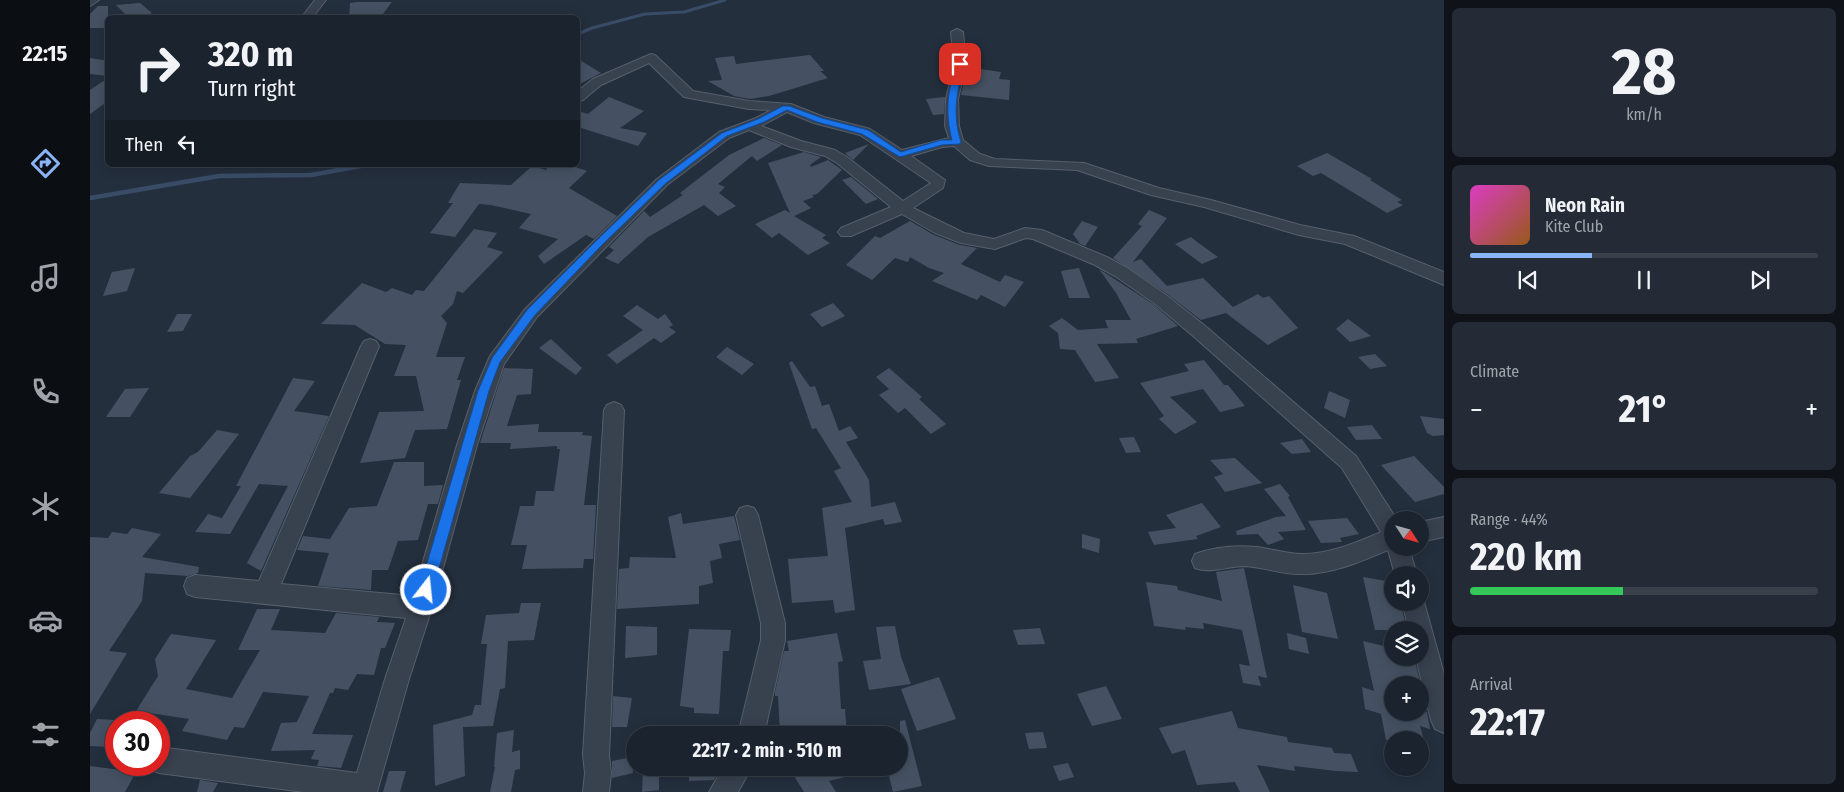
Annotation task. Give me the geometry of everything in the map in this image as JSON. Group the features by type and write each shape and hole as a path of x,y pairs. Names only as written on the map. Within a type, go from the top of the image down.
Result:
{"street":[{"path":"90,3 94,0"},
{"path":"308,15 321,0"},
{"path":"957,32 960,64 952,99 952,126 957,142 975,157 994,163 1079,166 1156,192 1299,230 1334,236 1424,269 1444,279"},
{"path":"580,95 597,82 651,58 691,94 749,104 786,107 819,120 865,132 900,154 938,182 935,188 901,207 846,232"},
{"path":"170,762 365,789 397,679 421,608 467,445 484,391 496,361 531,312 662,182 724,135 761,121 786,107"},
{"path":"747,125 796,144 830,153 842,160 901,207 940,230 961,238 995,244 1025,233 1036,234 1101,261 1121,272 1198,330 1342,456 1368,489 1384,517"},
{"path":"900,154 941,143 957,142"},
{"path":"265,594 370,346"},
{"path":"596,792 598,773 596,754 614,410"},
{"path":"747,515 773,624 773,640 753,726"},
{"path":"1429,530 1444,528"},
{"path":"1203,561 1234,556 1255,557 1299,564 1316,563 1347,557 1384,541"},
{"path":"195,586 421,608"},
{"path":"1415,611 1444,720"},
{"path":"722,792 733,776"}],"building":[{"path":"392,2 382,15 349,15 350,3"},
{"path":"140,3 152,13 147,15 126,15 116,5"},
{"path":"98,6 108,6 108,15 105,15 105,28 90,28 90,14"},
{"path":"810,55 824,71 820,71 828,78 769,96 750,99 734,96 708,81 722,80 715,58 734,56 736,64"},
{"path":"941,56 951,56 952,64 948,82"},
{"path":"90,58 105,60 105,76 90,74"},
{"path":"580,60 601,73 580,84"},
{"path":"967,67 1001,72 999,79 1010,80 1009,100 961,95"},
{"path":"105,80 105,103 90,114 90,90"},
{"path":"609,97 644,111 620,128 647,133 638,146 580,128 580,112 588,114"},
{"path":"945,97 944,114 933,115 926,99"},
{"path":"764,138 782,145 757,161 752,156 718,184 725,187 719,193 736,206 718,216 704,205 648,237 618,264 605,258 614,250 609,247 644,211 650,217 683,195 680,193 729,155"},
{"path":"869,144 853,160 845,153"},
{"path":"804,152 821,157 810,165 811,167 828,160 842,170 817,194 812,195 814,197 803,201 811,208 794,216 826,235 822,238 830,243 808,255 779,233 772,238 755,224 785,210 790,213 768,163"},
{"path":"1327,153 1372,179 1370,180 1402,200 1397,202 1403,205 1387,213 1321,173 1313,176 1297,166"},
{"path":"531,167 546,170 548,167 575,167 587,171 569,188 617,216 594,239 586,235 544,264 538,256 558,239 519,228 531,214 479,204 455,237 430,233 453,203 448,203 460,183 511,185"},
{"path":"851,177 878,199 866,204 842,180"},
{"path":"1149,210 1167,218 1133,262 1141,259 1167,286 1203,278 1233,307 1258,294 1263,298 1269,296 1298,328 1268,345 1226,313 1201,320 1167,294 1113,258 1142,226 1138,224"},
{"path":"910,221 934,235 960,245 977,248 961,264 1000,282 1005,275 1024,282 1005,307 981,295 977,300 932,281 944,273 929,268 910,257 908,262 895,258 872,280 846,265 875,236 880,238"},
{"path":"1082,221 1098,227 1085,246 1080,244 1073,234"},
{"path":"474,229 497,233 487,247 503,252 463,293 457,291 453,304 441,316 447,323 436,357 465,357 457,380 461,380 447,429 415,430 405,458 360,463 379,412 424,411 416,376 394,376 406,345 385,344 355,325 321,324 362,283 386,292 392,288 412,295 416,290 424,291"},
{"path":"1191,237 1218,257 1202,264 1175,244"},
{"path":"135,268 127,291 103,296 112,272"},
{"path":"1079,268 1090,298 1069,298 1061,271"},
{"path":"1099,269 1153,304 1178,326 1136,339 1138,343 1097,344 1119,378 1095,382 1075,350 1060,349 1058,333 1049,326 1062,318 1078,330 1108,328 1105,320 1131,320 1116,293"},
{"path":"833,303 845,316 822,327 810,314"},
{"path":"637,305 658,319 665,314 673,325 669,327 676,332 661,343 654,338 617,364 607,355 643,330 623,316"},
{"path":"177,314 192,314 183,331 167,332"},
{"path":"1348,319 1371,336 1350,342 1336,329"},
{"path":"551,339 582,368 576,375 539,348"},
{"path":"727,347 754,364 742,375 716,357"},
{"path":"1375,354 1387,366 1370,369 1358,357"},
{"path":"1204,360 1224,385 1228,385 1245,406 1220,412 1203,389 1170,397 1197,422 1175,434 1159,419 1164,416 1140,383 1189,371 1184,364"},
{"path":"792,361 810,387 815,386 822,406 829,404 839,431 850,426 858,438 846,442 869,480 871,507 895,502 902,522 885,525 883,519 845,528 855,610 835,613 833,600 792,603 788,559 828,556 822,508 852,502 834,471 841,468 816,428 812,429 789,363"},
{"path":"504,368 533,369 531,394 517,395 507,426 539,424 538,432 583,432 582,435 592,436 584,505 596,505 593,559 584,559 583,568 522,569 527,545 511,545 520,506 534,506 536,491 554,491 560,449 557,449 557,446 510,449 511,443 480,443"},
{"path":"889,368 922,397 919,399 946,424 931,434 905,408 898,413 879,395 889,389 876,377"},
{"path":"293,378 315,381 294,411 329,416 261,571 247,563 288,486 259,484 230,534 195,532 208,514 222,518 241,486 236,486"},
{"path":"149,388 130,417 106,417 125,389"},
{"path":"1329,391 1350,400 1345,418 1324,408"},
{"path":"1420,416 1444,419 1444,435 1433,436 1427,433"},
{"path":"1372,425 1382,439 1356,440 1347,427"},
{"path":"217,430 239,434 190,498 159,493 190,456 198,452"},
{"path":"1134,437 1141,452 1126,453 1119,438"},
{"path":"1302,439 1311,452 1292,454 1280,443"},
{"path":"1414,456 1444,487 1444,494 1415,502 1381,465"},
{"path":"1235,458 1262,483 1225,492 1214,477 1223,474 1210,460"},
{"path":"394,462 424,462 424,486 443,485 438,504 428,504 418,540 398,541 388,570 372,570 371,590 318,586 329,553 297,550 303,536 330,539 349,508 377,506"},
{"path":"1280,484 1290,496 1288,497 1306,530 1278,532 1284,539 1268,545 1258,534 1237,535 1236,531 1276,517 1286,516 1264,489"},
{"path":"1202,503 1221,527 1196,536 1198,539 1154,545 1148,532 1176,528 1166,515"},
{"path":"681,513 683,524 734,516 740,540 719,544 722,558 710,561 713,583 699,586 699,604 617,609 619,569 629,568 630,557 676,558 668,517"},
{"path":"1347,518 1359,534 1340,538 1342,542 1321,543 1308,521"},
{"path":"132,528 161,534 142,557 199,567 198,573 188,576 145,573 142,601 109,651 127,653 90,714 90,537 108,538 112,532 127,534"},
{"path":"1082,534 1100,539 1099,553 1082,548"},
{"path":"1244,568 1267,678 1258,676 1261,686 1243,683 1239,664 1250,666 1242,630 1203,623 1204,629 1185,627 1186,630 1154,626 1146,582 1177,586 1178,590 1222,601 1216,572"},
{"path":"1363,577 1384,581 1384,611 1402,611 1405,621 1384,621 1384,630 1375,630"},
{"path":"1293,585 1327,593 1338,639 1302,632"},
{"path":"521,603 541,603 534,640 508,641 505,688 500,689 493,726 463,727 465,776 435,786 433,725 472,715 475,705 481,705 487,644 481,644 486,615 519,613"},
{"path":"257,609 280,609 271,630 325,633 336,613 379,617 377,622 395,623 385,648 381,648 374,675 357,674 348,690 335,688 333,693 330,693 312,734 353,735 341,768 317,766 319,760 311,759 315,750 271,751 281,723 297,722 309,696 263,692 244,728 234,727 227,740 182,731 189,719 170,716 170,711 136,711 158,676 155,659 171,634 216,640 186,689 232,698 260,650 238,650"},
{"path":"626,626 657,627 657,655 625,658"},
{"path":"895,626 901,657 911,684 869,690 863,661 881,659 876,627"},
{"path":"1040,628 1045,644 1018,645 1013,630"},
{"path":"689,629 731,630 729,651 723,651 719,714 694,713 694,708 680,706"},
{"path":"837,633 843,661 838,662 841,709 845,709 846,726 780,726 778,696 775,696 775,692 784,651 789,651 787,641"},
{"path":"1287,633 1306,638 1309,654 1289,649"},
{"path":"1363,641 1384,646 1384,666 1416,666 1419,676 1384,676 1384,721 1429,721 1430,729 1420,726 1421,731 1384,731 1381,714 1365,709 1362,687 1374,691"},
{"path":"939,677 956,719 917,731 901,689"},
{"path":"1106,686 1122,719 1092,726 1077,694"},
{"path":"613,696 632,698 627,726 612,727"},
{"path":"1232,711 1238,728 1287,737 1288,742 1332,748 1334,753 1351,754 1358,772 1294,766 1295,771 1257,765 1270,792 1240,792 1235,782 1197,785 1185,750 1172,754 1159,728"},
{"path":"97,719 105,719 105,747 90,746 90,733"},
{"path":"905,720 907,726 900,726 900,721"},
{"path":"514,730 512,752 520,750 520,769 515,770 511,792 490,792 495,767 497,733"},
{"path":"908,732 922,786 893,792 889,776 908,776"},
{"path":"1043,732 1047,748 1029,749 1025,733"},
{"path":"626,758 626,775 612,778 612,761"},
{"path":"1068,763 1074,777 1059,781 1053,766"},
{"path":"90,766 105,768 105,776 134,776 125,792 90,792"},
{"path":"389,771 406,771 400,792 383,792"},
{"path":"643,776 659,776 659,790 642,792"},
{"path":"689,776 716,776 714,780 689,781"},
{"path":"794,776 849,776 829,781 836,792 804,792"},
{"path":"200,780 218,783 213,792 197,792"}],"waterway":[{"path":"580,33 592,28 645,14 684,12 725,0"},
{"path":"90,198 219,176 311,175 355,167"}],"route":[{"path":"426,590 467,445 484,391 496,361 531,312 599,243 662,182 724,135 732,130 761,121 786,107 819,120 865,132 900,154 941,143 957,142 952,126 951,111 960,64"}]}
